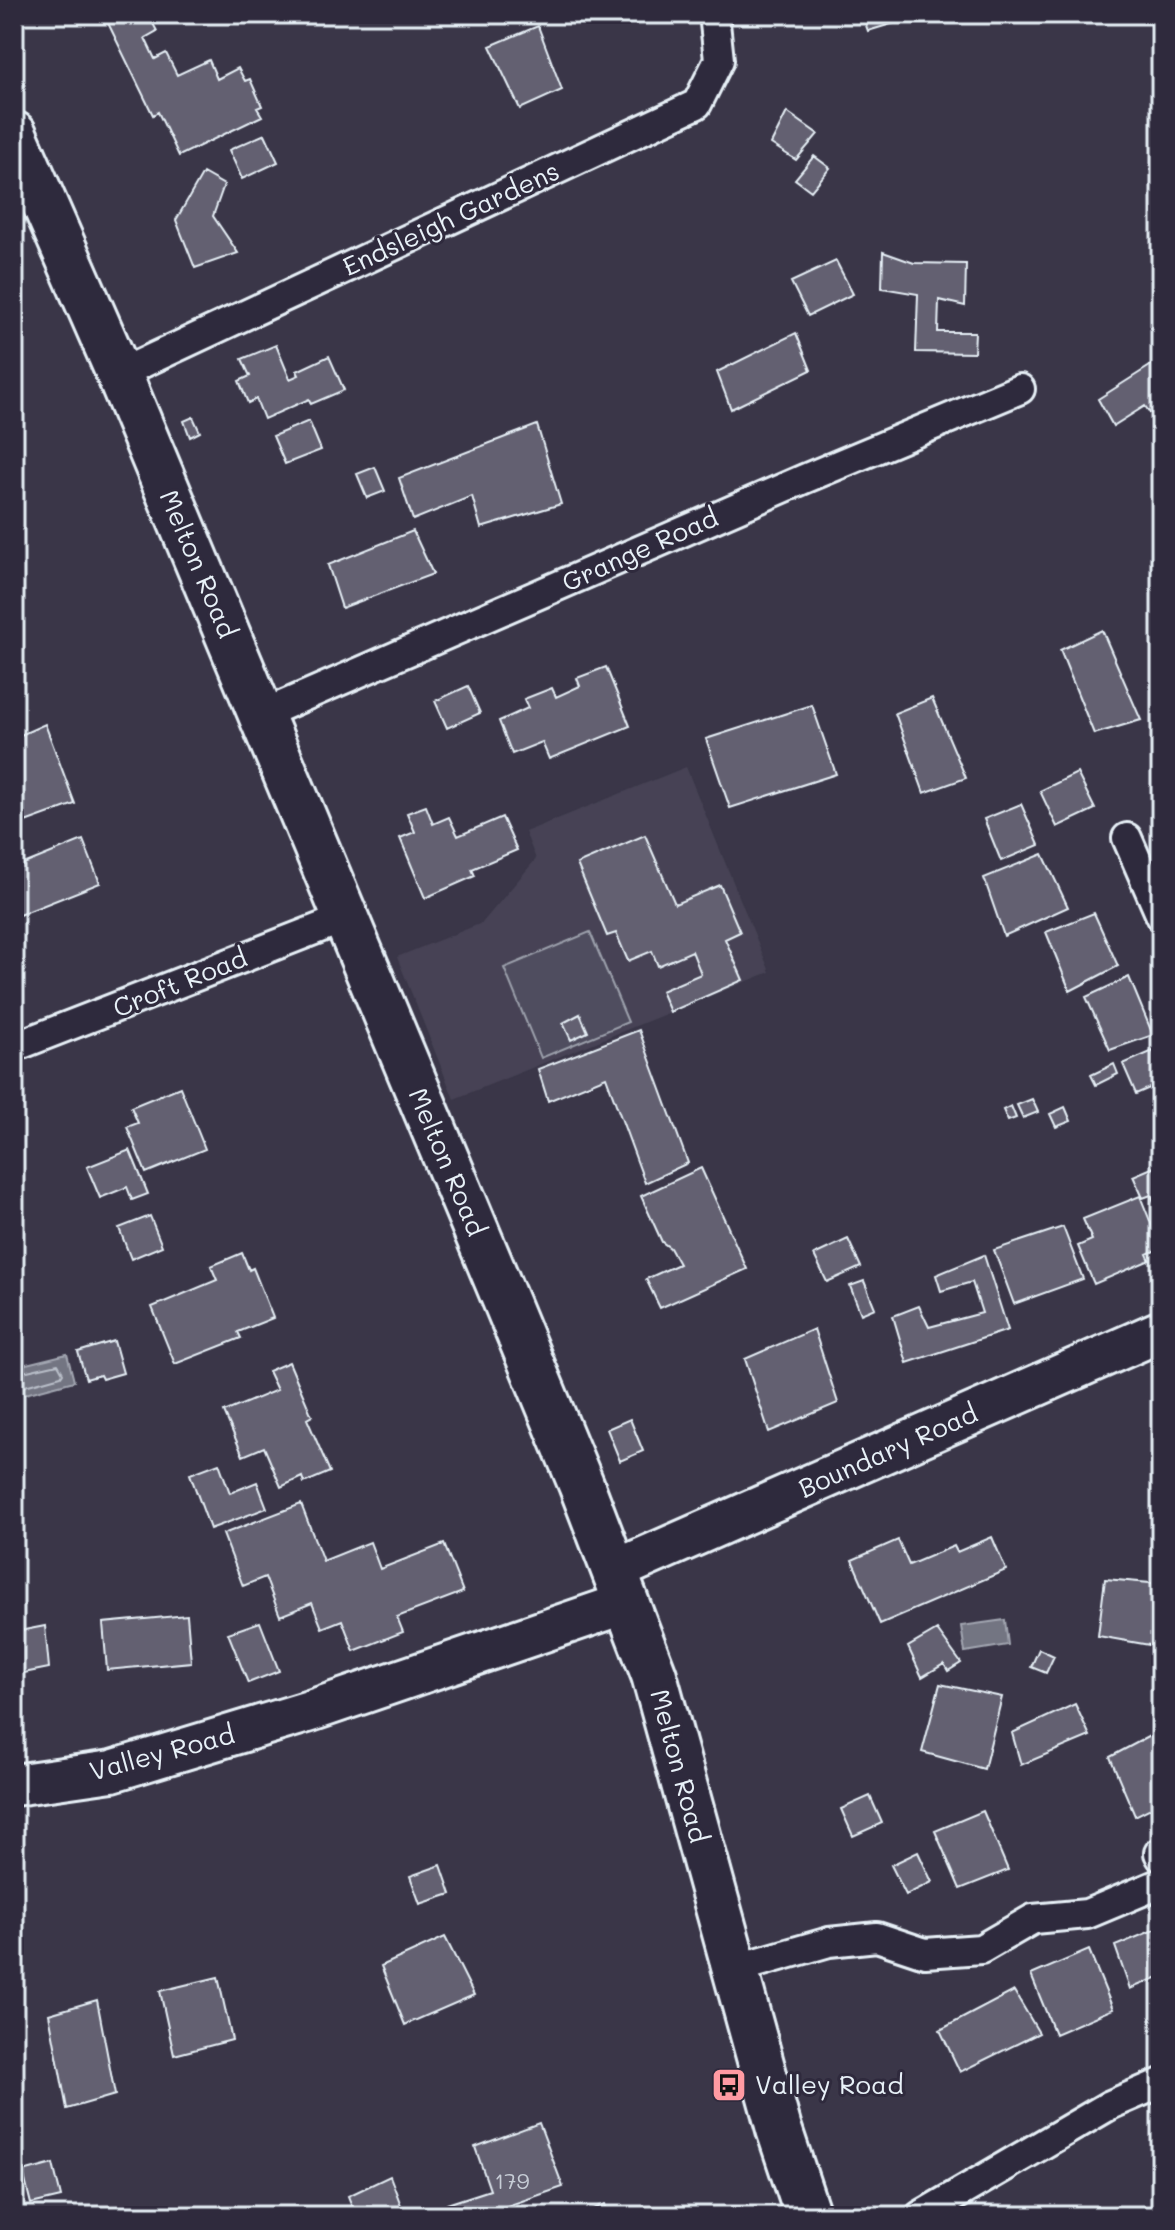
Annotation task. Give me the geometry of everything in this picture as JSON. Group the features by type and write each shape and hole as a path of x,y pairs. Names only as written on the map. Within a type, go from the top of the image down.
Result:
{"main road":[{"name":"Melton Road","path":"14,134 119,374 565,1446 654,1675 779,2129 808,2216"}],"street":[{"name":"Endsleigh Gardens","path":"119,374 697,104 719,60 714,14"},
{"name":"Grange Road","path":"261,715 776,491 1020,389"},
{"path":"1127,838 1161,916"},
{"name":"Croft Road","path":"14,1047 345,918"},
{"name":"Boundary Road","path":"620,1587 1161,1331"},
{"name":"Valley Road","path":"14,1785 112,1771 310,1711 620,1587"},
{"path":"735,1969 829,1942 877,1937 925,1953 981,1949 1033,1919 1087,1914 1161,1883"},
{"path":"920,2216 1110,2105 1161,2083"}],"shaded area":[{"path":"686,767 770,972 454,1099 397,957 482,923 536,859 525,832"},
{"path":"590,932 628,1022 541,1058 504,968"}],"water":[{"path":"67,1354 74,1381 14,1397 14,1367"},
{"path":"1005,1620 1008,1645 965,1652 961,1626"}],"building":[{"path":"121,14 148,14 157,31 145,38 155,59 166,53 177,75 209,60 217,79 238,68 245,81 250,79 262,106 257,108 262,116 179,156 158,112 153,115 107,21"},
{"path":"862,14 924,14 868,31"},
{"path":"538,26 562,90 520,109 490,46"},
{"path":"787,112 818,134 796,160 771,144"},
{"path":"265,134 278,162 242,179 229,150"},
{"path":"814,156 830,168 811,191 795,179"},
{"path":"203,173 224,185 213,216 238,253 195,268 176,220"},
{"path":"883,252 914,263 966,264 965,306 939,300 938,332 975,332 974,353 916,352 918,294 882,288"},
{"path":"836,261 853,294 808,316 791,282"},
{"path":"796,333 811,370 731,409 717,372"},
{"path":"276,345 290,379 299,375 297,371 329,356 344,390 311,404 309,399 264,419 256,399 248,403 239,381 250,376 242,359"},
{"path":"1161,359 1161,429 1145,406 1113,426 1098,399"},
{"path":"193,417 200,432 190,437 184,421"},
{"path":"309,421 321,450 285,464 273,436"},
{"path":"537,425 561,504 481,528 472,496 413,520 399,478"},
{"path":"375,467 385,491 367,498 357,474"},
{"path":"413,531 433,574 342,608 328,565"},
{"path":"1102,630 1141,720 1094,734 1060,650"},
{"path":"606,667 630,726 549,759 542,742 512,754 499,721 528,708 524,699 552,688 556,697 580,686 577,678"},
{"path":"468,686 480,713 447,728 435,701"},
{"path":"932,698 966,778 924,793 895,713"},
{"path":"812,705 836,774 730,808 706,739"},
{"path":"45,724 75,804 14,826 14,738"},
{"path":"1077,773 1095,809 1057,827 1040,791"},
{"path":"1021,804 1039,845 1001,861 984,819"},
{"path":"426,806 433,824 449,817 458,836 502,817 517,850 472,869 475,876 425,898 400,838 415,832 407,813"},
{"path":"645,835 675,904 720,885 740,932 725,939 743,980 670,1012 661,991 701,974 692,951 658,966 652,951 628,961 616,933 607,936 577,864"},
{"path":"83,840 100,883 14,917 14,868"},
{"path":"1043,854 1068,907 1004,936 984,878"},
{"path":"1094,913 1118,966 1070,991 1046,932"},
{"path":"1129,977 1153,1035 1110,1050 1086,997"},
{"path":"580,1014 588,1032 571,1040 563,1023"},
{"path":"639,1030 688,1163 645,1183 606,1077 548,1101 538,1069"},
{"path":"1153,1051 1161,1069 1161,1083 1136,1094 1123,1064"},
{"path":"1114,1064 1118,1074 1096,1085 1091,1075"},
{"path":"180,1087 205,1149 146,1173 127,1127 138,1123 131,1107"},
{"path":"1032,1099 1038,1112 1023,1118 1017,1105"},
{"path":"1011,1106 1016,1118 1008,1121 1003,1110"},
{"path":"1065,1107 1071,1121 1056,1127 1050,1114"},
{"path":"130,1150 148,1194 132,1200 127,1187 100,1198 87,1167"},
{"path":"1154,1167 1161,1182 1161,1217 1151,1195 1143,1198 1133,1176"},
{"path":"701,1168 747,1269 660,1308 646,1279 679,1264 670,1248 662,1242 641,1196"},
{"path":"1140,1196 1161,1248 1147,1254 1150,1260 1094,1284 1078,1246 1092,1240 1083,1219"},
{"path":"150,1216 162,1246 131,1259 119,1228"},
{"path":"1063,1227 1083,1279 1014,1304 994,1250"},
{"path":"848,1239 861,1267 827,1282 814,1255"},
{"path":"242,1253 249,1270 253,1268 273,1318 238,1332 241,1338 175,1364 152,1307 217,1280 211,1266"},
{"path":"984,1255 1008,1330 907,1363 893,1316 919,1306 929,1327 982,1313 972,1282 941,1291 936,1275"},
{"path":"864,1281 875,1308 861,1314 850,1286"},
{"path":"814,1329 838,1403 769,1432 745,1359"},
{"path":"114,1341 123,1373 102,1379 100,1375 86,1379 78,1352"},
{"path":"289,1362 312,1416 307,1419 330,1472 304,1483 302,1477 281,1487 264,1447 243,1456 224,1412 277,1390 268,1371"},
{"path":"630,1419 643,1451 620,1461 607,1429"},
{"path":"219,1463 230,1493 257,1482 267,1508 210,1529 190,1474"},
{"path":"301,1504 323,1561 370,1542 380,1569 444,1544 463,1592 397,1617 403,1632 354,1651 342,1620 322,1628 312,1603 280,1616 265,1577 243,1586 223,1534"},
{"path":"992,1537 1006,1570 880,1624 852,1560 898,1540 909,1565 954,1546 957,1552"},
{"path":"1105,1579 1161,1584 1161,1647 1098,1636"},
{"path":"187,1615 191,1662 107,1670 103,1623"},
{"path":"260,1622 279,1671 248,1683 228,1633"},
{"path":"45,1626 49,1668 14,1675 14,1632"},
{"path":"937,1630 961,1663 948,1671 944,1664 922,1677 908,1647"},
{"path":"1039,1649 1054,1656 1046,1673 1031,1667"},
{"path":"940,1684 1002,1697 984,1769 922,1752"},
{"path":"1075,1704 1090,1736 1021,1765 1012,1733"},
{"path":"1161,1730 1161,1803 1135,1816 1110,1757"},
{"path":"870,1796 882,1823 853,1836 841,1809"},
{"path":"983,1811 1008,1870 960,1889 935,1831"},
{"path":"918,1852 932,1882 906,1895 891,1865"},
{"path":"441,1865 451,1894 420,1904 410,1876"},
{"path":"1161,1927 1161,1976 1130,1989 1115,1946"},
{"path":"445,1937 474,1995 405,2025 381,1966"},
{"path":"1089,1950 1113,2009 1055,2034 1031,1975"},
{"path":"218,1977 232,2040 174,2055 160,1991"},
{"path":"1014,1991 1039,2033 960,2072 940,2030"},
{"path":"97,2000 115,2095 67,2109 49,2014"},
{"path":"539,2123 563,2187 478,2216 450,2216 447,2204 490,2190 475,2147"},
{"path":"53,2164 61,2197 31,2204 23,2172"},
{"path":"390,2176 405,2216 356,2216 348,2196"},
{"path":"605,2204 609,2216 578,2216"}],"place":[{"name":"Valley Road","path":"729,2085"}]}
